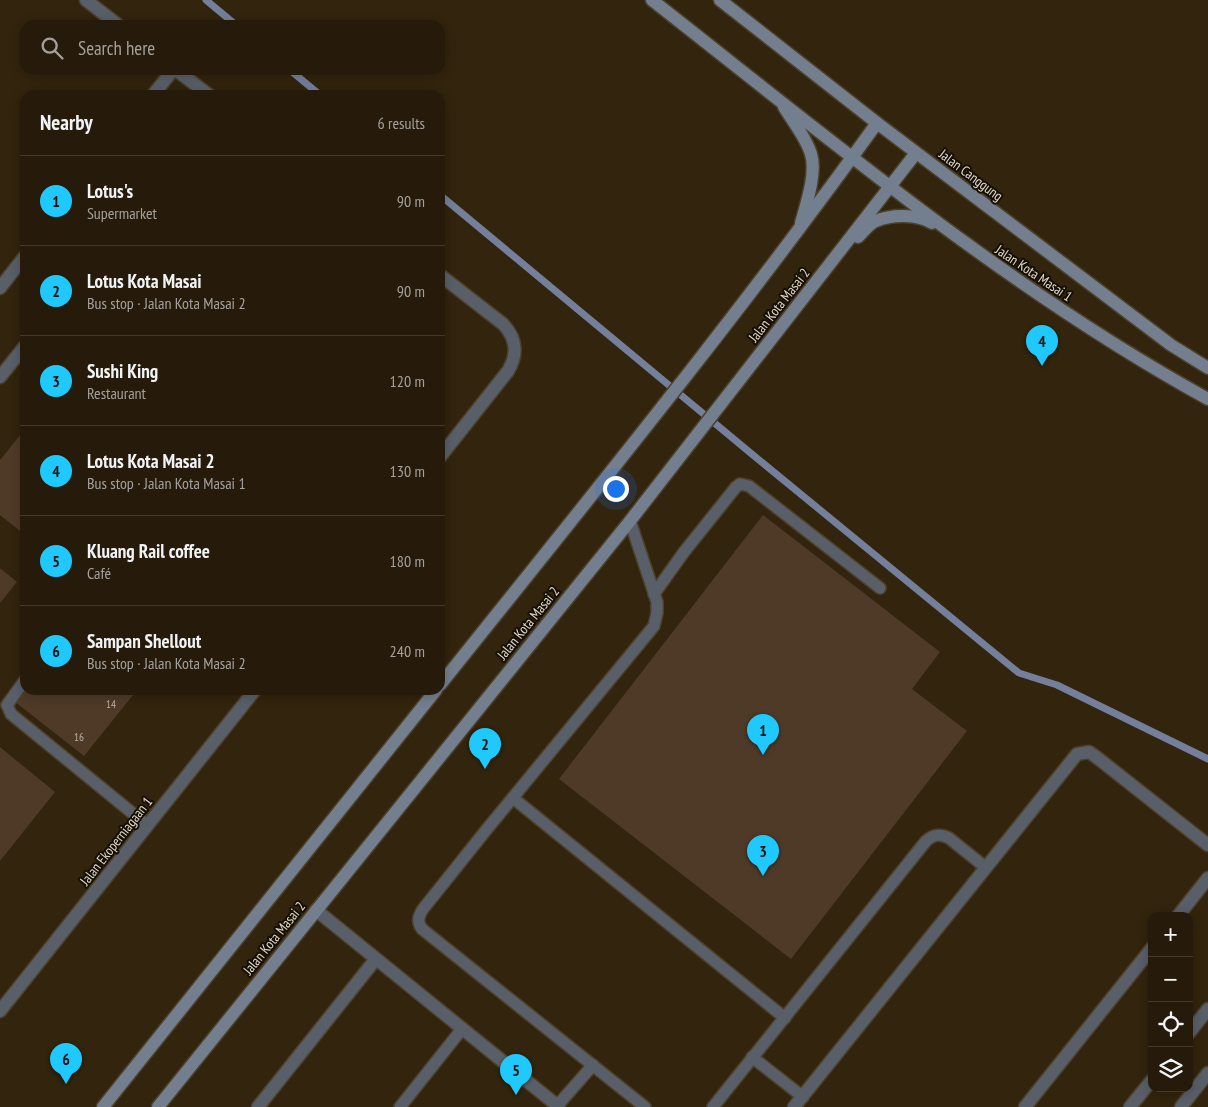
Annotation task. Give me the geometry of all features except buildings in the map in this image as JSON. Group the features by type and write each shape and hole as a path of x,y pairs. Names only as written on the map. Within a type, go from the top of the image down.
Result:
{"main road":[{"path":"652,0 853,157"},
{"name":"Jalan Canggung","path":"720,0 877,124 1171,345 1208,368"},
{"path":"778,98 800,132 812,156 812,182 800,230"},
{"path":"445,679 800,230 877,124"},
{"name":"Jalan Kota Masai 2","path":"158,1107 630,521 916,153"},
{"name":"Jalan Kota Masai 1","path":"853,157 980,254 1058,308 1208,399"},
{"path":"830,263 875,221 902,216 925,218 980,254"},
{"name":"Jalan Kota Masai 2","path":"103,1107 432,695"}],"street":[{"path":"86,0 112,20"},
{"path":"157,90 171,75"},
{"path":"182,75 202,90"},
{"path":"0,288 20,262"},
{"path":"445,279 510,332 516,352 508,371 445,451"},
{"path":"0,377 20,352"},
{"name":"Jalan Ekoperniagaan 1","path":"0,1011 251,695"},
{"path":"794,1107 1072,758 1083,752 1089,752 1208,845"},
{"path":"1181,912 1208,878"},
{"path":"316,910 557,1107"},
{"path":"1026,1107 1148,953"},
{"path":"258,1107 376,960"},
{"path":"1193,1028 1208,1009"},
{"path":"1181,1107 1208,1073"},
{"path":"1130,1107 1148,1085"}],"lane":[{"path":"654,594 684,552 736,487 744,484 880,588"},
{"path":"630,521 657,602 654,626 422,909 418,924 645,1107"},
{"path":"20,687 7,704 11,714 147,825"},
{"path":"513,798 785,1018"},
{"path":"713,1107 931,837 937,835 950,838 985,867"},
{"path":"400,1107 462,1029"},
{"path":"752,1057 803,1097"},
{"path":"557,1107 593,1065"}],"waterway":[{"path":"206,0 230,20"},
{"path":"296,75 314,90"},
{"path":"445,199 1019,673 1057,685 1208,759"}],"place":[{"name":"Lotus Kota Masai 2","path":"1042,366"},
{"name":"Lotus's","path":"763,755"},
{"name":"Lotus Kota Masai","path":"485,769"},
{"name":"Sushi King","path":"763,876"},
{"name":"Sampan Shellout","path":"66,1084"},
{"name":"Kluang Rail coffee","path":"516,1095"}]}
